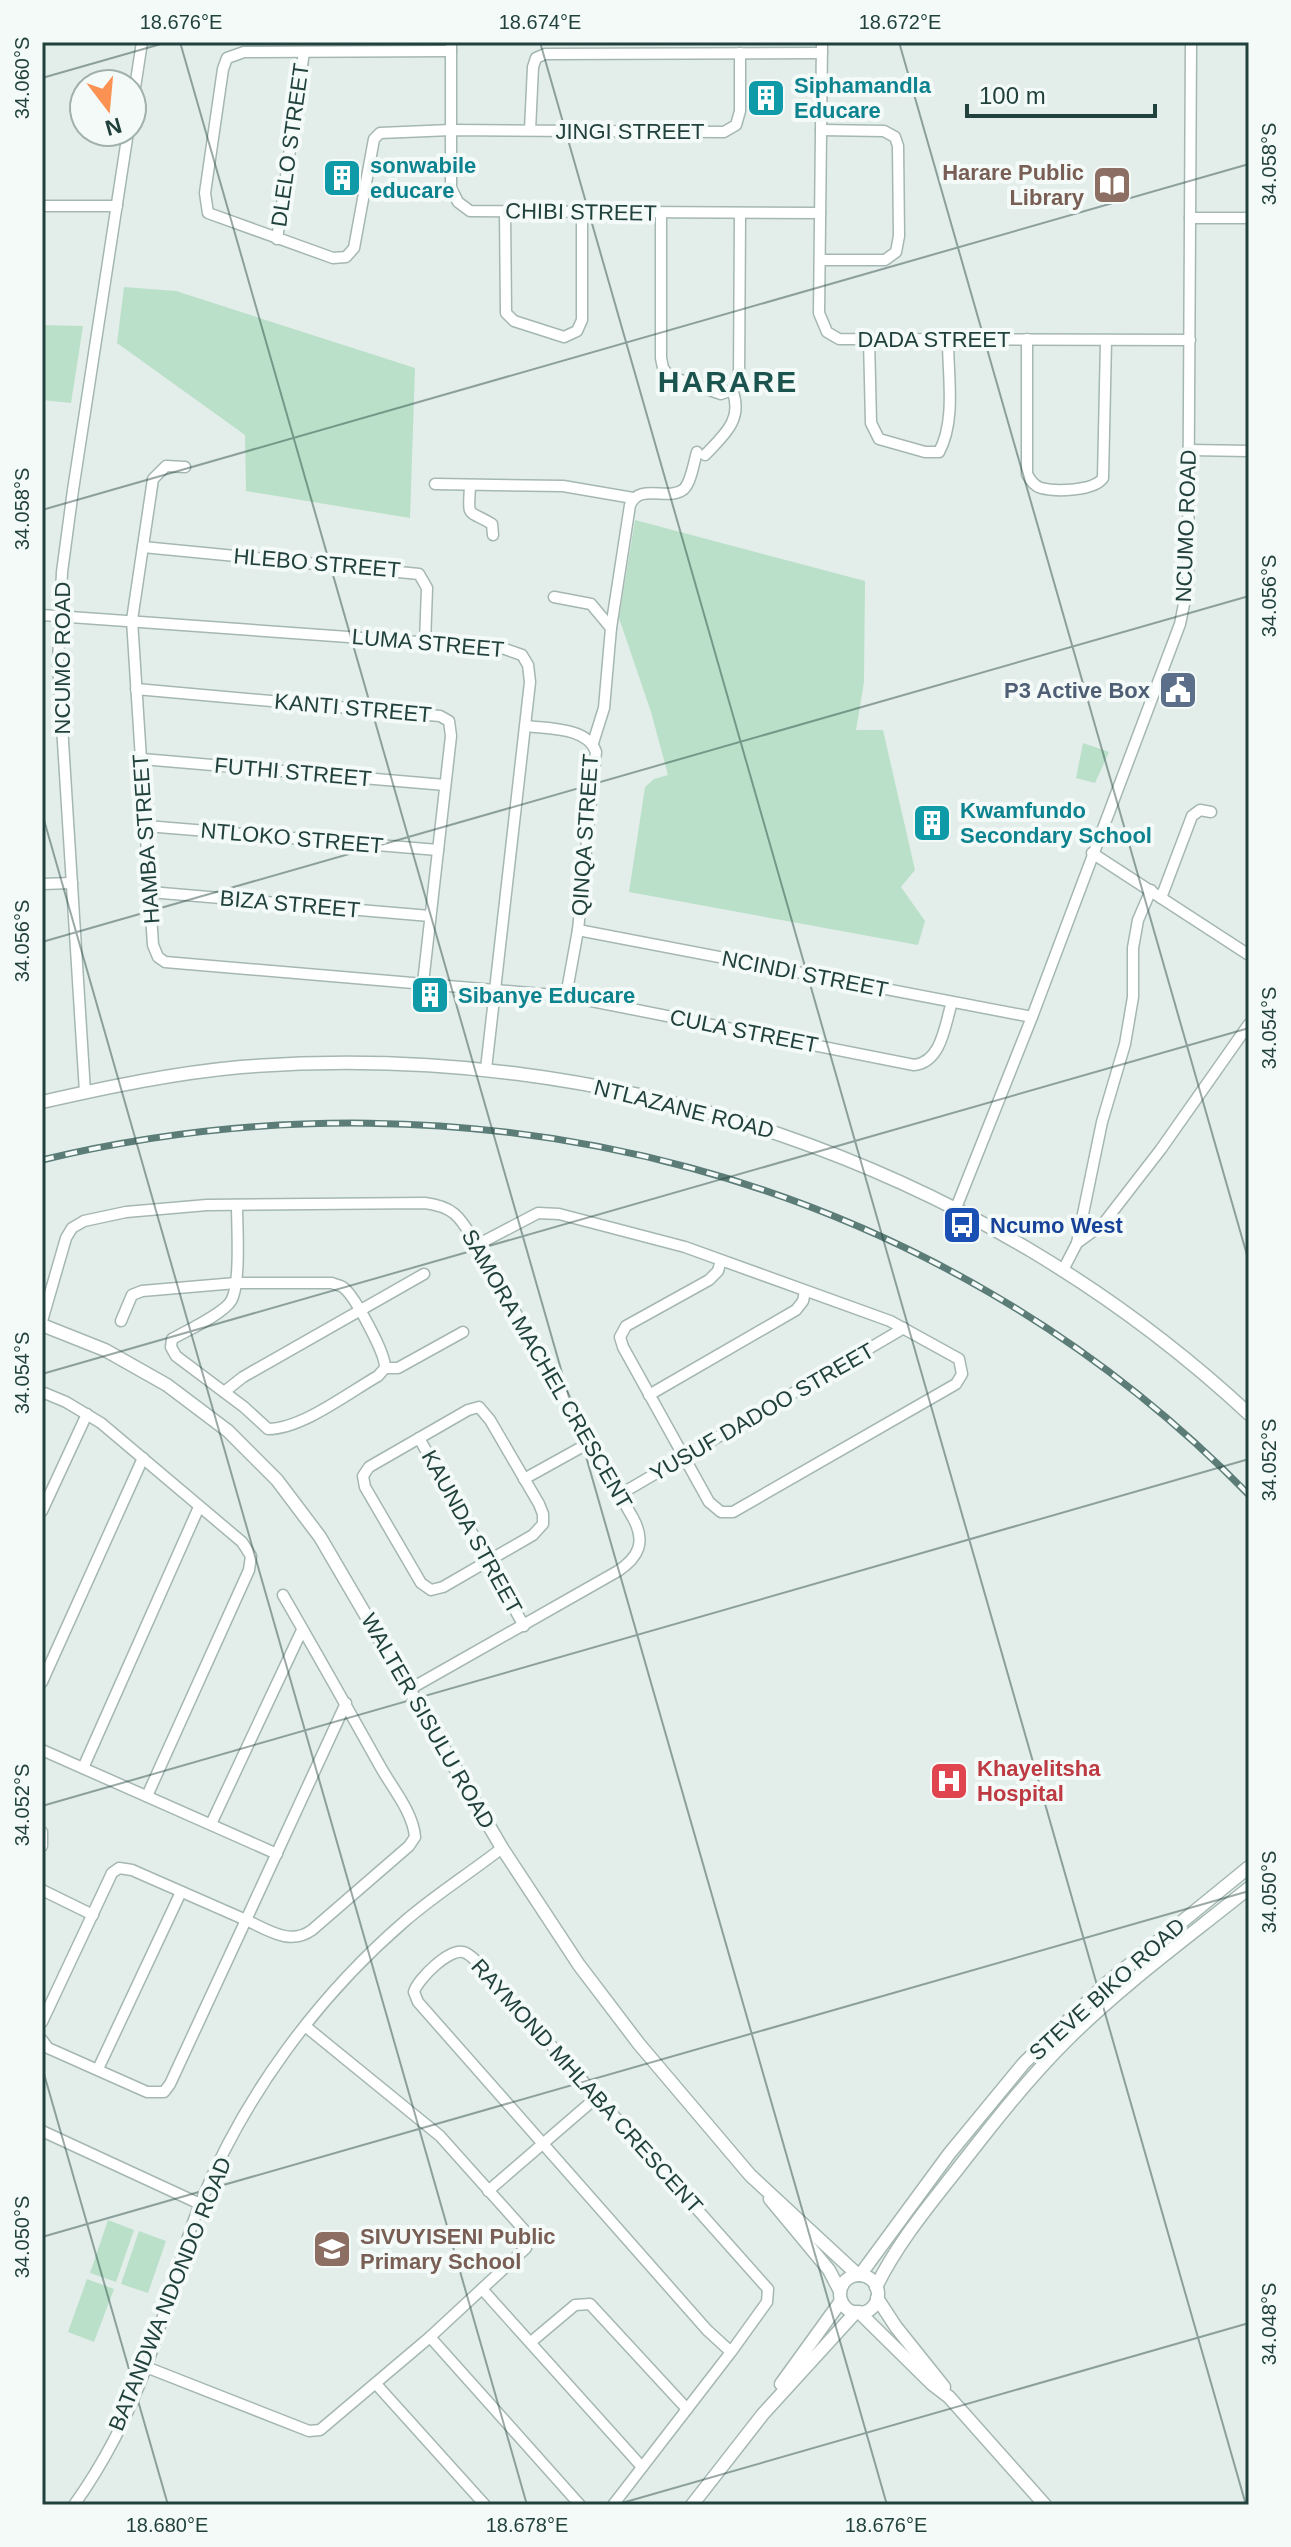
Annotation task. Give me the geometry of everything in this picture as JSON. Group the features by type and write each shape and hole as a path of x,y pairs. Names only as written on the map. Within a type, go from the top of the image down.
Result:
{"street":[{"path":"138,68 142,42"},
{"name":"NCUMO ROAD","path":"956,1208 1032,1017 1180,624 1187,597 1191,42"},
{"path":"277,239 208,213 205,193 227,58 244,52 451,47"},
{"name":"CHIBI STREET","path":"451,47 451,188 458,202 470,211 820,213"},
{"path":"530,130 533,67 536,58 545,54 740,53 822,47"},
{"name":"DADA STREET","path":"822,47 819,313 827,332 839,339 1190,340"},
{"name":"DLELO STREET","path":"277,239 304,52"},
{"name":"JINGI STREET","path":"277,239 333,258 346,257 354,248 374,139 388,131 724,132 736,125 740,111 740,53"},
{"path":"820,260 885,260 896,252 899,236 898,146 895,137 884,131 821,130"},
{"name":"NCUMO ROAD","path":"85,1092 58,662 58,615 73,490 126,148"},
{"path":"42,206 117,206"},
{"path":"505,211 506,313 514,321 564,337 577,331 582,320 582,212"},
{"path":"661,213 663,368 669,376 721,394 732,390 739,380 740,214"},
{"path":"1190,218 1249,218"},
{"path":"869,339 871,423 879,439 925,452 939,452 947,438 948,341"},
{"path":"1027,339 1027,474 1031,482 1040,488 1077,489 1099,485 1103,478 1106,341"},
{"path":"435,484 470,487 563,486 633,498 639,494 680,492 686,487 701,453 732,428 736,399 732,390"},
{"path":"1190,450 1249,451"},
{"path":"132,620 153,479 166,466 185,467"},
{"path":"470,487 469,511 471,515 492,524 493,535"},
{"path":"593,743 604,708 611,628 633,498"},
{"name":"HLEBO STREET","path":"143,547 419,574 427,588 425,643"},
{"path":"554,597 591,604 611,628"},
{"name":"LUMA STREET","path":"42,615 502,648 518,652 528,665 530,674 486,1069"},
{"name":"HAMBA STREET","path":"132,620 153,945 158,957 170,964 495,988"},
{"name":"KANTI STREET","path":"136,689 440,716 449,721 423,983"},
{"name":"QINQA STREET","path":"526,726 580,735 593,743 596,752 578,930 566,996"},
{"name":"FUTHI STREET","path":"142,759 445,785"},
{"path":"1161,898 1192,816 1200,810 1211,812"},
{"name":"NTLOKO STREET","path":"146,826 438,850"},
{"path":"1092,853 1249,955"},
{"path":"42,884 72,883"},
{"path":"1063,1270 1077,1243 1102,1122 1125,1044 1133,997 1133,948 1138,920 1151,890"},
{"name":"BIZA STREET","path":"150,892 430,916"},
{"name":"NCINDI STREET","path":"578,930 1032,1017"},
{"name":"CULA STREET","path":"495,988 566,996 914,1065 926,1062 936,1054 952,1002"},
{"path":"1077,1243 1103,1224 1161,1149 1249,1024"},
{"name":"NTLAZANE ROAD","path":"42,1102 174,1075 292,1064 378,1063 486,1069 622,1090 710,1111 818,1146 898,1179 956,1208 1063,1270 1156,1334 1249,1414"},
{"path":"237,1205 236,1283 231,1301 172,1339 171,1347 176,1356 268,1429 281,1429 365,1383 385,1368 398,1368 463,1332"},
{"name":"SAMORA MACHEL CRESCENT","path":"42,1323 66,1238 72,1228 84,1221 126,1212 237,1205 443,1205 451,1209 477,1245 638,1528 640,1537 638,1554 618,1571 410,1689"},
{"path":"477,1245 525,1219 548,1212 642,1234 721,1260 904,1328 959,1359 963,1370 956,1384 733,1512 721,1512 714,1508 620,1342 621,1332 626,1326 709,1280 718,1271 721,1260"},
{"path":"224,1392 243,1377 424,1274"},
{"path":"121,1321 132,1295 142,1291 236,1283 332,1283 344,1288 359,1311 383,1351 385,1368"},
{"path":"649,1395 792,1313 800,1306 805,1291"},
{"name":"WALTER SISULU ROAD","path":"42,1323 139,1367 198,1406 277,1480 320,1537 502,1848 579,1965 639,2044 759,2183 829,2270 841,2296"},
{"name":"YUSUF DADOO STREET","path":"619,1495 904,1328"},
{"path":"42,1392 87,1414 143,1458 242,1542 252,1559 147,1796"},
{"path":"482,1408 543,1514 543,1524 533,1535 443,1587 431,1590 425,1588 365,1487 363,1476 369,1467 419,1438 468,1410 482,1408"},
{"path":"42,1511 87,1414"},
{"name":"KAUNDA STREET","path":"419,1438 524,1626"},
{"path":"524,1479 589,1443"},
{"path":"42,1682 143,1458"},
{"path":"83,1768 199,1507"},
{"path":"42,2022 112,1873 119,1868 126,1867 285,1937 299,1938 373,1878 415,1837 413,1826 346,1703 283,1595"},
{"path":"211,1824 302,1630"},
{"path":"42,2040 48,2048 147,2092 158,2094 167,2090 346,1703"},
{"path":"42,1750 277,1854"},
{"path":"42,1832 42,1846"},
{"name":"BATANDWA NDONDO ROAD","path":"74,2505 98,2468 146,2367 200,2204 262,2086 305,2026 365,1957 405,1920 502,1848"},
{"name":"STEVE BIKO ROAD","path":"859,2275 949,2154 1024,2063 1108,1982 1249,1867"},
{"name":"STEVE BIKO ROAD","path":"877,2292 891,2257 1008,2103 1038,2070 1097,2012 1249,1888"},
{"path":"42,1890 93,1915"},
{"path":"98,2069 181,1892"},
{"name":"RAYMOND MHLABA CRESCENT","path":"613,2505 731,2352 767,2302 768,2289 472,1957 459,1951 448,1955 415,1987 418,2002 707,2330 731,2352"},
{"path":"146,2367 309,2431 320,2430 523,2253 528,2241 525,2231 426,2124 305,2026"},
{"path":"488,2191 597,2097"},
{"path":"42,2131 200,2204"},
{"name":"WALTER SISULU ROAD","path":"759,2183 859,2275"},
{"path":"763,2414 841,2296 848,2278 859,2275 870,2279 949,2397 1045,2505"},
{"path":"482,2289 642,2467"},
{"path":"692,2505 763,2414 857,2312 870,2308 877,2292"},
{"path":"841,2296 845,2306 857,2312 949,2397"},
{"path":"531,2342 575,2305 590,2304 687,2409"},
{"path":"430,2337 580,2505"},
{"path":"376,2384 485,2505"}],"green space":[{"path":"124,287 176,291 415,368 410,518 246,491 245,435 117,343"},
{"path":"42,325 83,326 71,403 42,400"},
{"path":"635,520 865,581 864,682 856,730 883,730 915,870 901,887 925,921 918,945 629,892 645,787 654,779 668,775 651,712 619,618"},
{"path":"1083,743 1109,752 1095,783 1076,778"},
{"path":"108,2220 134,2230 116,2282 90,2273"},
{"path":"139,2231 166,2241 148,2293 121,2284"},
{"path":"87,2279 114,2289 94,2342 68,2332"}],"railway":[{"path":"42,1160 205,1131 369,1123 531,1135 690,1168 843,1220 989,1292 1125,1384 1249,1495"}],"place":[{"name":"Siphamandla Educare","path":"766,98"},
{"name":"sonwabile educare","path":"342,178"},
{"name":"Harare Public Library","path":"1112,185"},
{"name":"P3 Active Box","path":"1178,690"},
{"name":"Kwamfundo Secondary School","path":"932,823"},
{"name":"Sibanye Educare","path":"430,995"},
{"name":"Ncumo West","path":"962,1225"},
{"name":"Khayelitsha Hospital","path":"949,1781"},
{"name":"SIVUYISENI Public Primary School","path":"332,2249"}],"district":[{"name":"HARARE","path":"728,381"}]}
